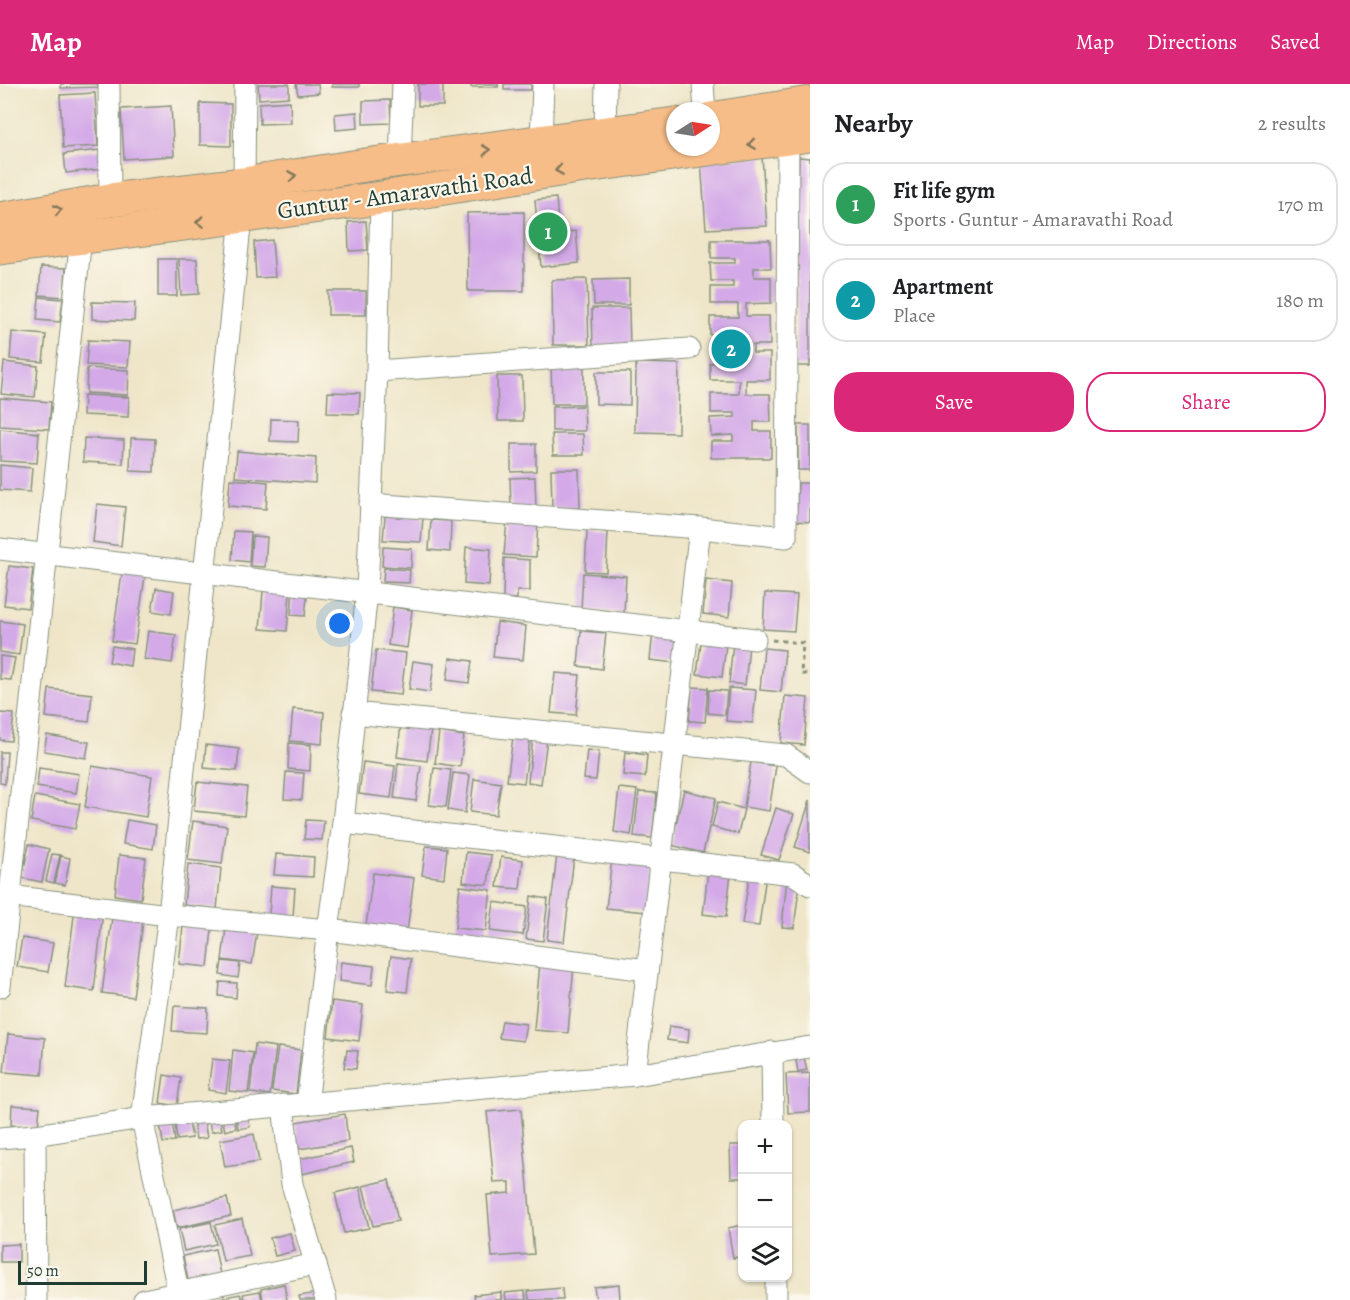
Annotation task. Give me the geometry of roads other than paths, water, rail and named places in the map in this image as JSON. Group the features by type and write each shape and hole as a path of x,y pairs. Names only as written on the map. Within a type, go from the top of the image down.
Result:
{"main road":[{"path":"720,118 810,104"},
{"name":"Guntur - Amaravathi Road","path":"0,219 110,200 244,184 400,160 666,125"},
{"name":"Guntur - Amaravathi Road","path":"0,248 381,198 578,167 799,137"}],"street":[{"path":"109,84 110,200"},
{"path":"180,1297 142,1118 169,915 241,217 244,184 245,84"},
{"path":"400,160 404,84"},
{"path":"541,143 543,84"},
{"path":"605,134 606,84"},
{"path":"703,84 704,102"},
{"path":"370,504 700,528 786,537 799,137"},
{"path":"307,1104 343,823 367,591 377,371 381,198"},
{"path":"0,987 5,895 47,554 81,238"},
{"path":"377,371 689,349"},
{"path":"635,1075 700,528"},
{"path":"0,549 755,639"},
{"path":"353,713 786,755 810,772"},
{"path":"343,823 793,874 810,885"},
{"path":"5,895 169,915 328,930 647,970"},
{"path":"0,1138 35,1135 142,1118 635,1075 810,1047"},
{"path":"772,1052 773,1120"},
{"path":"283,1105 292,1184 326,1300"},
{"path":"35,1135 36,1300"},
{"path":"144,1300 180,1297 316,1264"},
{"path":"776,1282 776,1300"}],"place":[{"name":"Fit life gym","path":"548,232"},
{"name":"Apartment","path":"731,349"}]}
